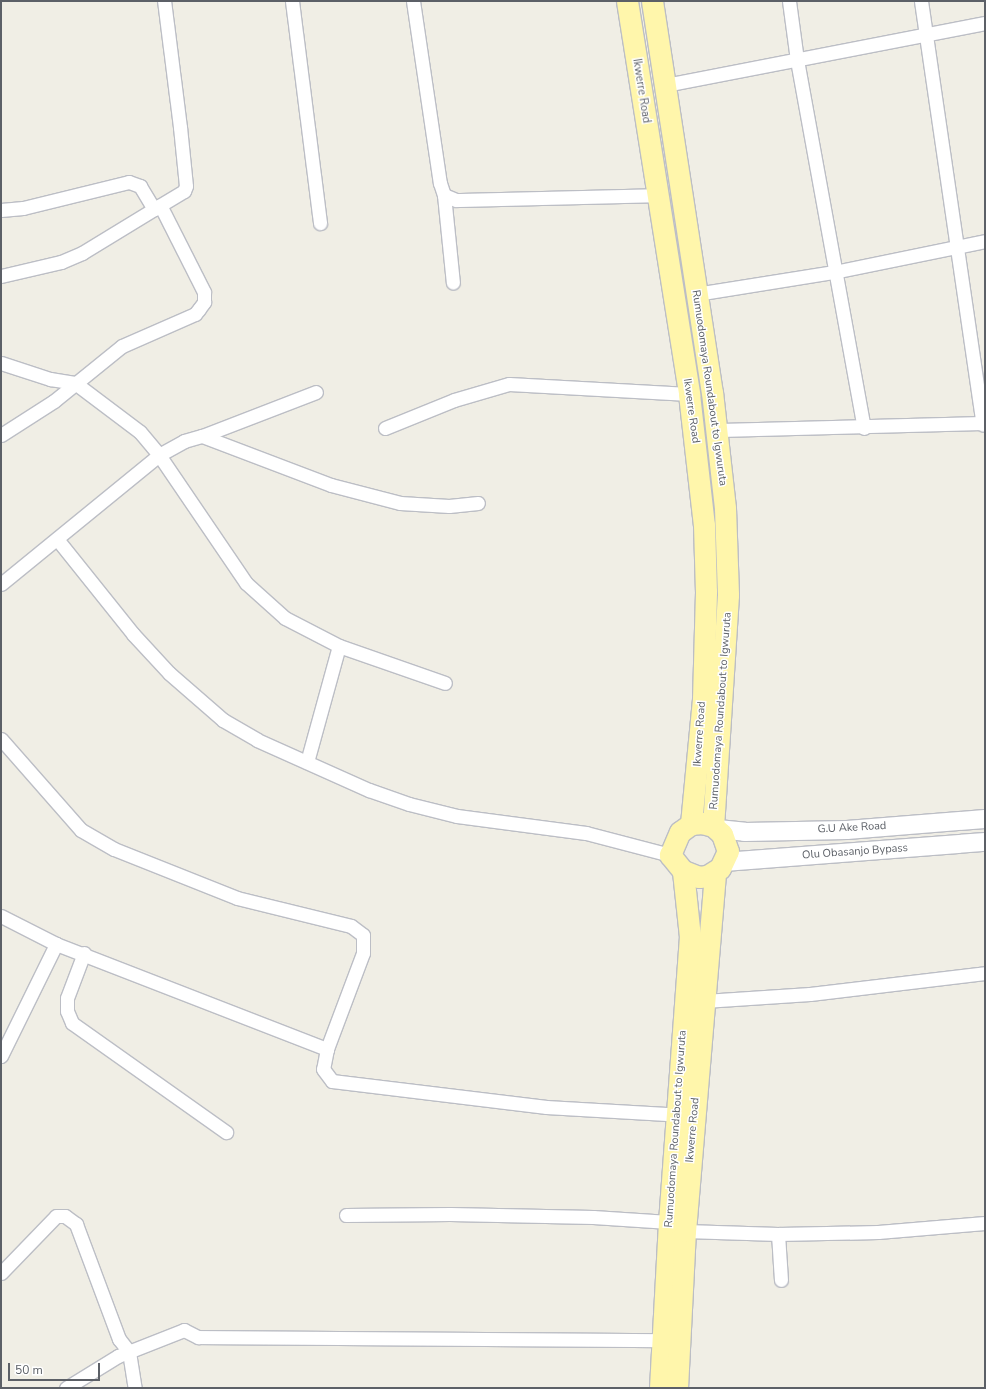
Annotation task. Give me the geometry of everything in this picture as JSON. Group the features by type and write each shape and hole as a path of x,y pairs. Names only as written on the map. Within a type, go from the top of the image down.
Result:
{"main road":[{"name":"Ikwerre Road","path":"627,1 689,394 704,525 706,585 703,699 691,824"},
{"path":"643,1 655,71 666,85"},
{"name":"Rumuodomaya Roundabout to Igwuruta","path":"652,1 666,85 717,430 725,508 728,595 716,828"},
{"name":"G.U Ake Road","path":"716,828 745,832 847,830 985,819"},
{"path":"702,823 716,828 727,845 720,867 699,876 683,871 670,855 680,832 691,824 702,823"},
{"name":"Olu Obasanjo Bypass","path":"720,867 985,842"},
{"name":"Ikwerre Road","path":"677,1388 677,1226 686,1115 704,1001 720,867"},
{"name":"Rumuodomaya Roundabout to Igwuruta","path":"683,871 690,937 686,1115"},
{"name":"Rumuodomaya Roundabout to Igwuruta","path":"660,1388 662,1340 677,1226"}],"street":[{"path":"1,276 61,262 82,253 184,191 186,186 164,1"},
{"path":"292,1 320,223"},
{"path":"413,1 440,183 444,195 453,283"},
{"path":"789,1 797,60 834,272 864,428"},
{"path":"717,430 864,428 984,424 921,1"},
{"path":"666,85 985,23"},
{"path":"1,210 24,208 129,182 140,186 157,207 204,292 204,302 195,314 122,346 54,401 1,435"},
{"path":"444,195 456,200 658,195"},
{"path":"696,294 834,272 985,240"},
{"path":"1,363 50,379 75,383 140,432 158,455 246,583 285,618 339,646 446,683"},
{"path":"385,428 454,400 509,384 689,394"},
{"path":"1,584 158,455 184,441 202,436 316,392"},
{"path":"202,436 331,485 400,503 449,506 478,503"},
{"path":"57,539 133,634 197,700 223,720 257,740 369,790 416,806 463,817 586,833 670,855"},
{"path":"307,762 339,646"},
{"path":"1,739 81,830 114,849 237,898 351,926 364,936 363,953 327,1049 323,1069 332,1081 546,1107 686,1115"},
{"path":"1,916 56,944 84,953 327,1049"},
{"path":"1,1056 56,944"},
{"path":"84,953 67,998 67,1011 72,1023 226,1132"},
{"path":"704,1001 810,994 985,973"},
{"path":"346,1215 457,1214 593,1217 677,1226 778,1234 878,1232 985,1223"},
{"path":"1,1273 56,1216 65,1216 76,1224 119,1339 129,1352 135,1388"},
{"path":"778,1234 781,1280"},
{"path":"66,1388 129,1352 184,1330 198,1337 662,1340"}]}
